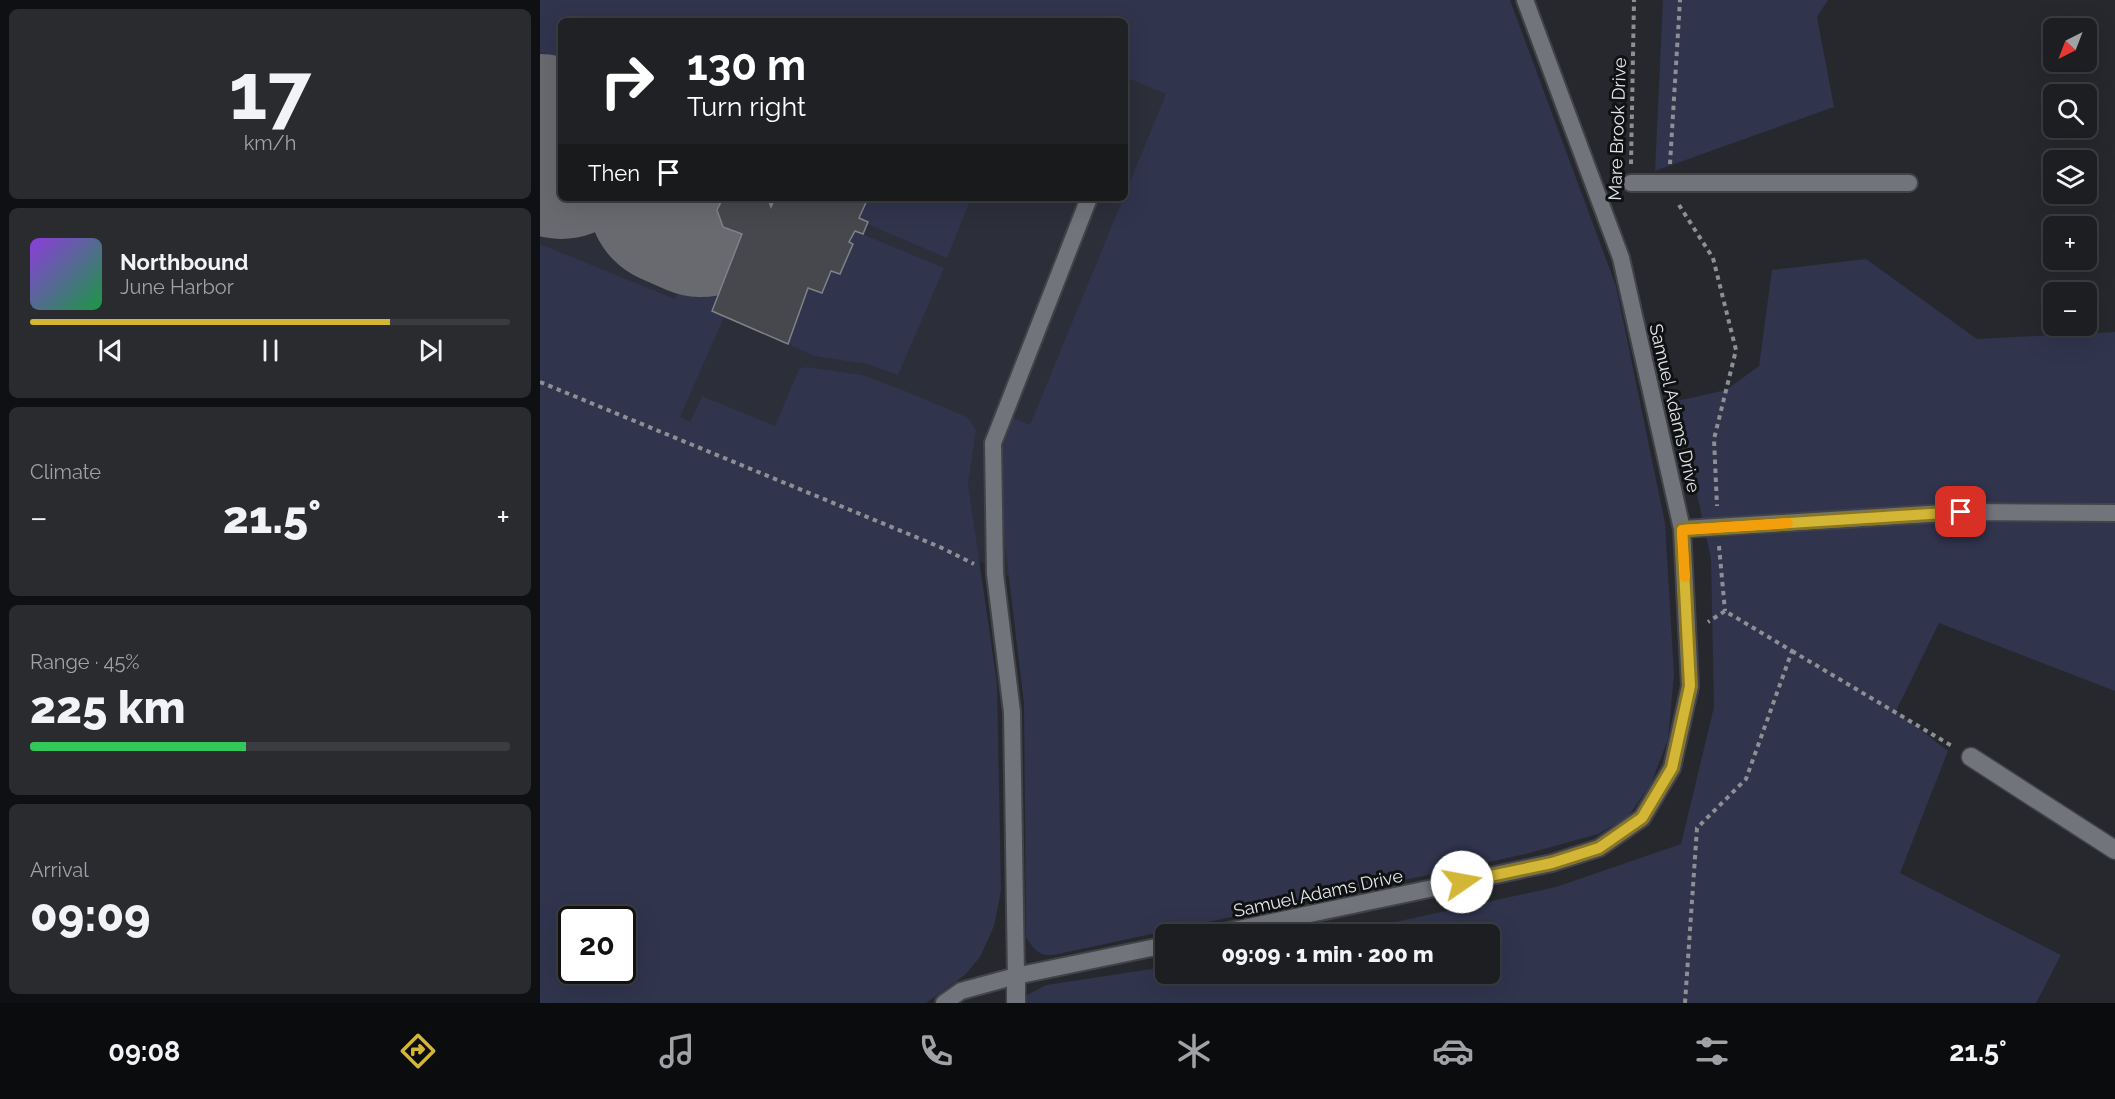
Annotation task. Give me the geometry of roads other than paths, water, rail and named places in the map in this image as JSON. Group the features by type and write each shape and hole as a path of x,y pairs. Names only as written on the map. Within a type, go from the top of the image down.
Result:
{"street":[{"path":"1971,757 2115,849"},
{"path":"1016,976 1016,1003"}],"lane":[{"name":"Samuel Adams Drive","path":"1262,924 1552,863 1599,848 1642,818 1672,768 1690,686 1682,530 1621,258 1525,0"},
{"path":"1631,183 1909,183"},
{"path":"1016,976 1012,712 995,574 993,443 1088,201"},
{"path":"1682,530 1961,512 2115,513"},
{"path":"944,1003 961,991 1016,976 1155,947"}]}
